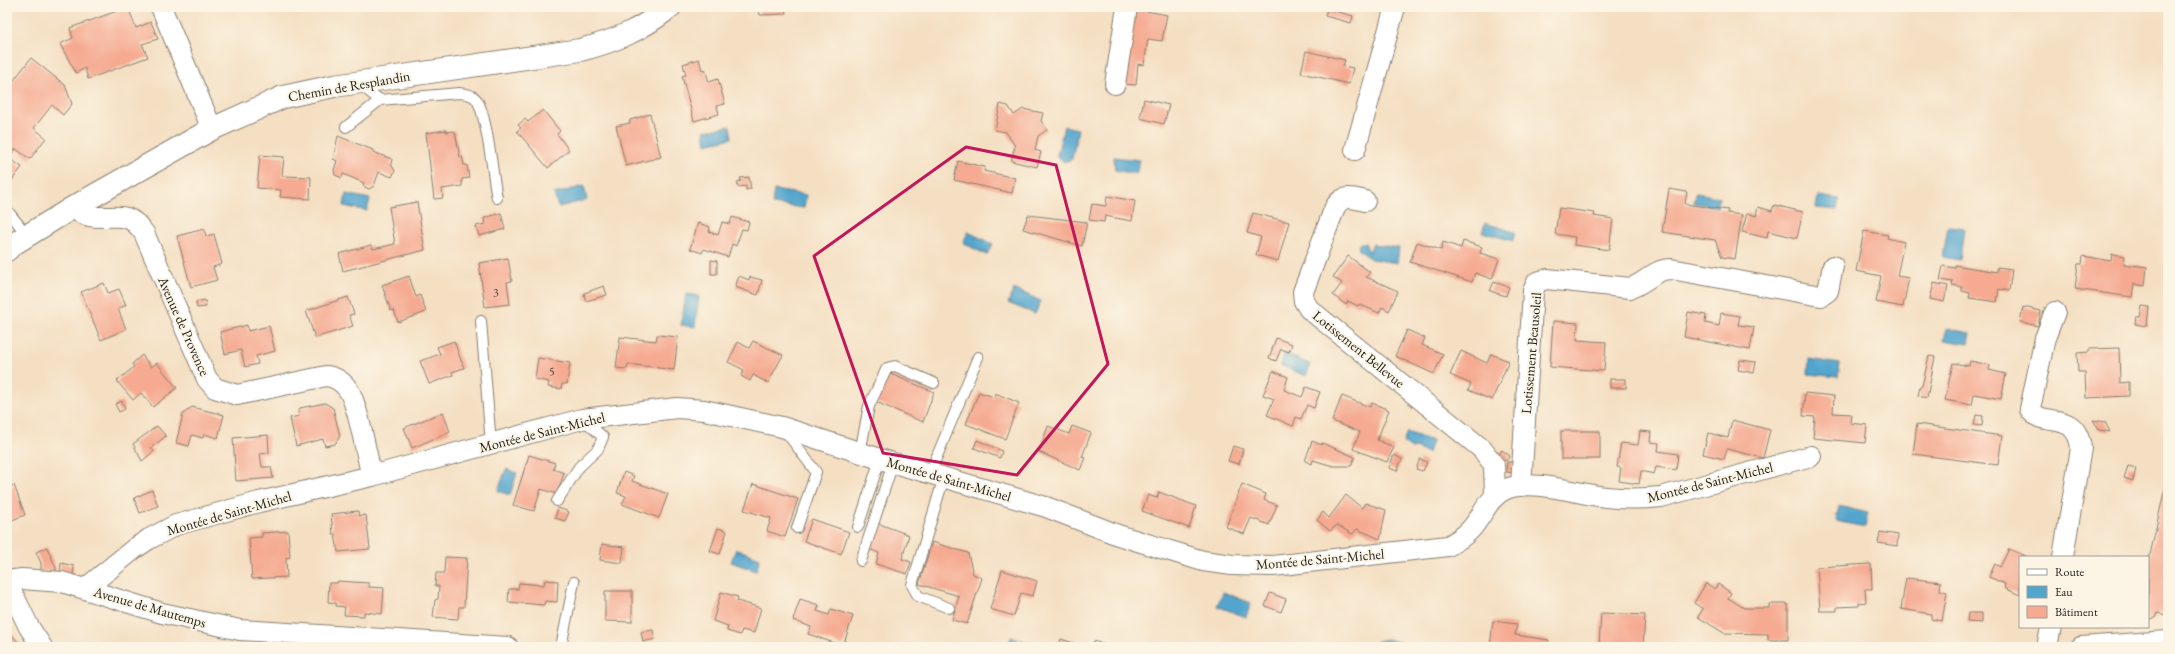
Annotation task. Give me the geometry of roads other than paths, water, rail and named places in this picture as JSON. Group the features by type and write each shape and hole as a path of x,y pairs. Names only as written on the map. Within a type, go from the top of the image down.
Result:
{"street":[{"path":"161,7 212,129"},
{"name":"Chemin de Resplandin","path":"7,250 27,235 72,208 212,129 283,97 358,83 580,50 606,43 638,30 670,7"},
{"path":"1115,84 1127,7"},
{"path":"1355,150 1395,7"},
{"name":"Lotissement Bellevue","path":"1365,201 1346,197 1340,200 1335,207 1302,292 1304,301 1309,309 1482,449 1494,466 1495,495"},
{"name":"Avenue de Provence","path":"72,208 88,216 125,217 138,225 144,233 207,379 215,388 231,394 243,394 326,376 333,377 343,384 349,391 354,404 372,476"},
{"name":"Lotissement Beausoleil","path":"1521,486 1533,291 1537,282 1547,279 1630,288 1637,286 1662,269 1671,269 1821,296 1828,291 1833,266"},
{"path":"2055,312 2045,338 2030,408 2036,415 2067,423 2073,427 2080,438 2081,448 2063,556"},
{"name":"Montée de Saint-Michel","path":"86,588 134,549 149,539 176,526 259,502 372,476 582,419 636,412 690,408 782,427 860,453 1046,507 1170,553 1203,561 1232,565 1273,566 1448,546 1469,532 1495,495 1507,489 1521,486 1535,486 1606,497 1642,499 1661,497 1811,456"},
{"name":"Avenue de Mautemps","path":"7,581 44,579 86,588 162,613 240,630 508,647"},
{"path":"7,581 29,627 42,647"},
{"path":"2047,647 2051,628"},
{"path":"2082,647 2143,645 2168,641"}],"lane":[{"path":"358,83 380,100"},
{"path":"346,127 380,100 459,93 470,94 479,103 484,121 497,198"},
{"path":"7,210 27,235"},
{"path":"481,321 491,444"},
{"path":"949,608 918,596 912,585 937,475 978,357"},
{"path":"860,453 869,406 887,368 895,366 934,383"},
{"path":"557,501 579,467 602,443 603,437 600,432 582,419"},
{"path":"782,427 816,472 797,528"},
{"path":"858,527 887,461"},
{"path":"861,561 887,461"},
{"path":"561,647 574,582"}],"water":[{"path":"730,126 732,138 706,144 704,131"},
{"path":"1064,126 1078,129 1072,159 1064,162 1057,156"},
{"path":"1114,157 1140,160 1136,174 1115,170"},
{"path":"584,186 587,200 558,207 554,194"},
{"path":"774,190 806,195 804,208 772,204"},
{"path":"1696,193 1719,197 1717,207 1694,203"},
{"path":"346,194 370,199 367,211 344,206"},
{"path":"1818,196 1840,199 1838,210 1816,208"},
{"path":"1485,223 1515,232 1513,241 1482,232"},
{"path":"1948,226 1964,228 1960,260 1943,257"},
{"path":"968,232 993,244 987,255 963,243"},
{"path":"1360,243 1365,243 1369,252 1373,244 1399,248 1397,263 1371,259 1359,250 1358,246"},
{"path":"1014,289 1041,301 1035,314 1008,303"},
{"path":"686,294 699,296 695,327 681,325"},
{"path":"1947,328 1970,333 1968,344 1944,340"},
{"path":"1285,353 1311,365 1306,376 1280,365"},
{"path":"1809,359 1840,364 1838,377 1808,374"},
{"path":"1407,432 1432,441 1428,453 1415,448 1412,449 1403,443"},
{"path":"506,469 517,473 510,495 498,491"},
{"path":"1839,506 1868,513 1865,527 1836,521"},
{"path":"736,549 760,558 756,571 731,562"},
{"path":"1223,592 1251,603 1246,617 1217,606"},
{"path":"1011,637 1034,644 1033,647 1008,647"},
{"path":"1386,639 1400,642 1405,647 1370,647 1375,642"}]}
